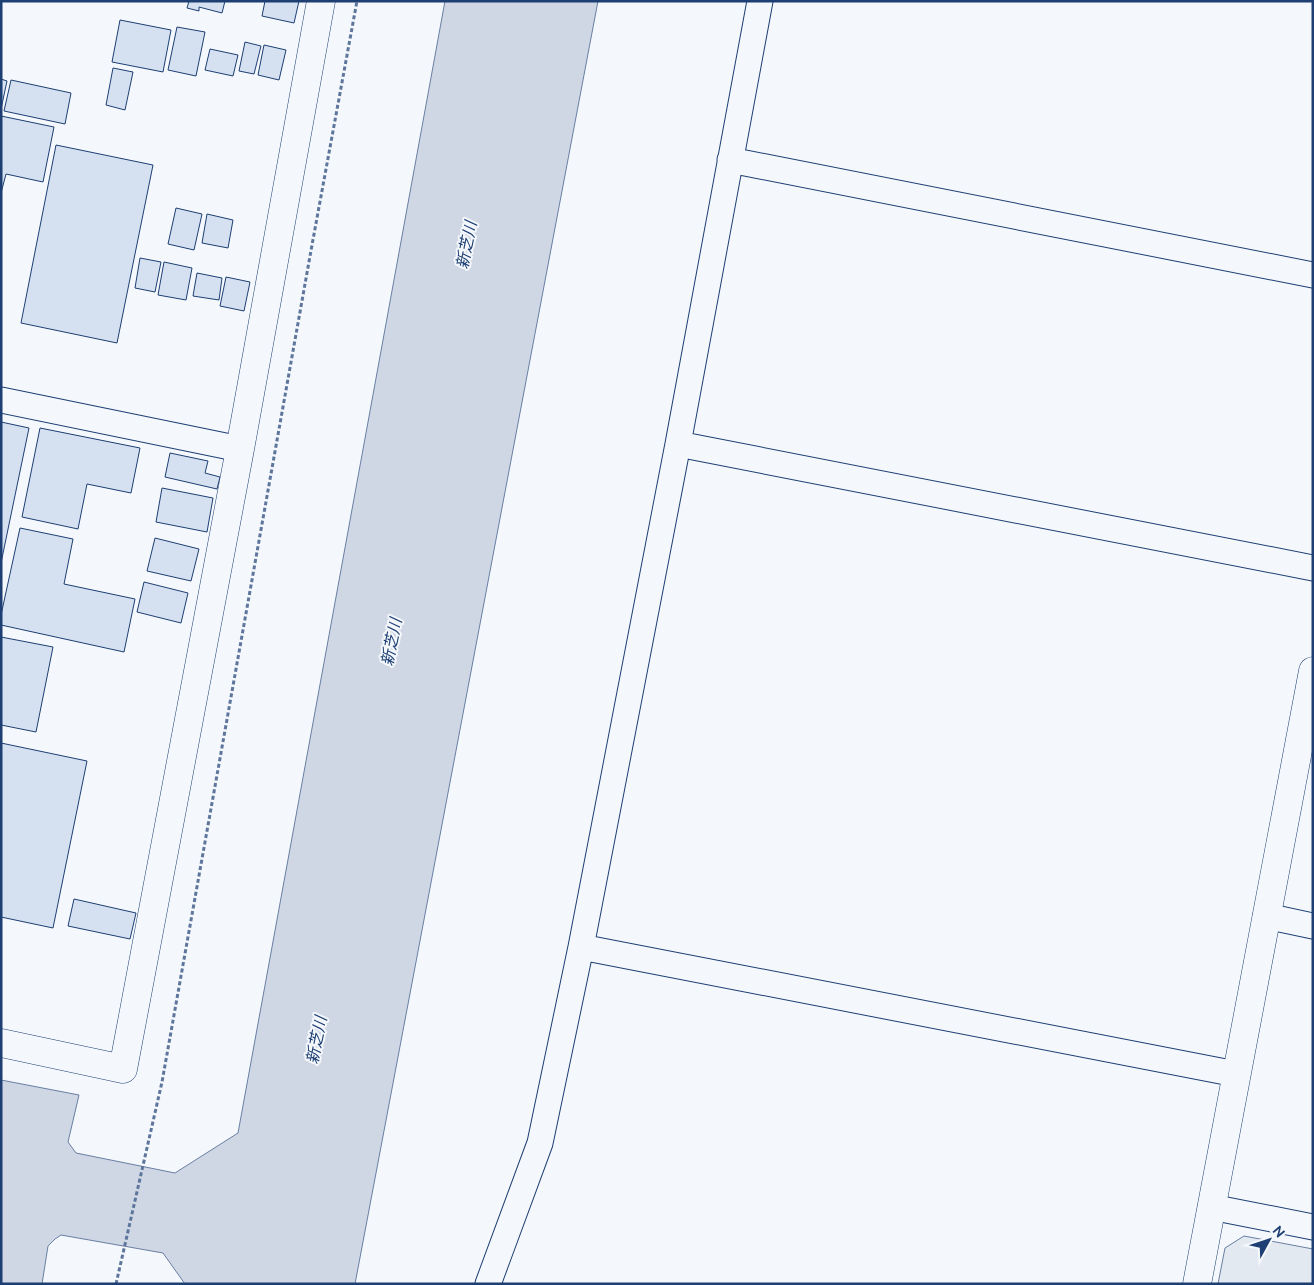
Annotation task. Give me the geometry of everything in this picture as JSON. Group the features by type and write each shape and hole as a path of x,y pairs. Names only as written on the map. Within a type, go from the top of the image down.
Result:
{"street":[{"path":"1,1043 123,1068 240,449 321,1"},
{"path":"488,1284 540,1143 582,946 760,1"},
{"path":"730,160 1313,275"},
{"path":"1,400 240,449"},
{"path":"678,444 1313,568"},
{"path":"1197,1284 1313,670"},
{"path":"1266,916 1313,926"},
{"path":"582,946 1236,1074"},
{"path":"1211,1207 1313,1227"}],"path":[{"path":"116,1284 162,1082 357,1"}],"shaded area":[{"path":"1244,1236 1313,1249 1313,1284 1218,1284 1225,1248"}],"water":[{"name":"新芝川","path":"445,1 598,1 355,1284 185,1284 163,1253 61,1235 48,1246 42,1284 1,1284 1,1080 79,1095 68,1142 76,1153 175,1173 238,1133"}],"building":[{"path":"189,1 225,1 222,13 199,7 199,11 187,8"},
{"path":"265,1 299,1 294,23 262,16"},
{"path":"120,20 171,30 163,72 112,62"},
{"path":"177,27 205,32 196,76 168,70"},
{"path":"245,42 261,46 254,74 239,71"},
{"path":"264,45 286,50 279,80 258,75"},
{"path":"210,49 238,55 233,76 205,70"},
{"path":"113,68 133,72 125,110 106,105"},
{"path":"1,79 7,81 1,109"},
{"path":"11,80 71,93 65,124 4,111"},
{"path":"1,116 54,127 43,182 6,174 1,193"},
{"path":"56,145 153,165 117,343 21,323"},
{"path":"176,208 202,214 194,250 168,244"},
{"path":"207,214 233,220 228,248 202,243"},
{"path":"140,258 161,262 155,292 135,288"},
{"path":"164,262 192,268 186,300 158,295"},
{"path":"197,273 222,278 219,300 193,296"},
{"path":"226,277 250,282 244,311 220,306"},
{"path":"1,422 29,428 1,563"},
{"path":"40,428 140,448 131,493 87,484 78,529 22,517"},
{"path":"170,453 208,461 205,473 220,477 217,489 165,477"},
{"path":"162,488 213,498 207,532 156,522"},
{"path":"20,528 73,539 64,584 135,599 124,652 1,625 1,615"},
{"path":"155,538 199,549 191,581 147,571"},
{"path":"144,582 188,593 181,623 137,612"},
{"path":"1,637 53,647 36,732 1,725"},
{"path":"1,743 87,761 53,928 1,917"},
{"path":"74,899 136,913 130,939 68,926"}]}
